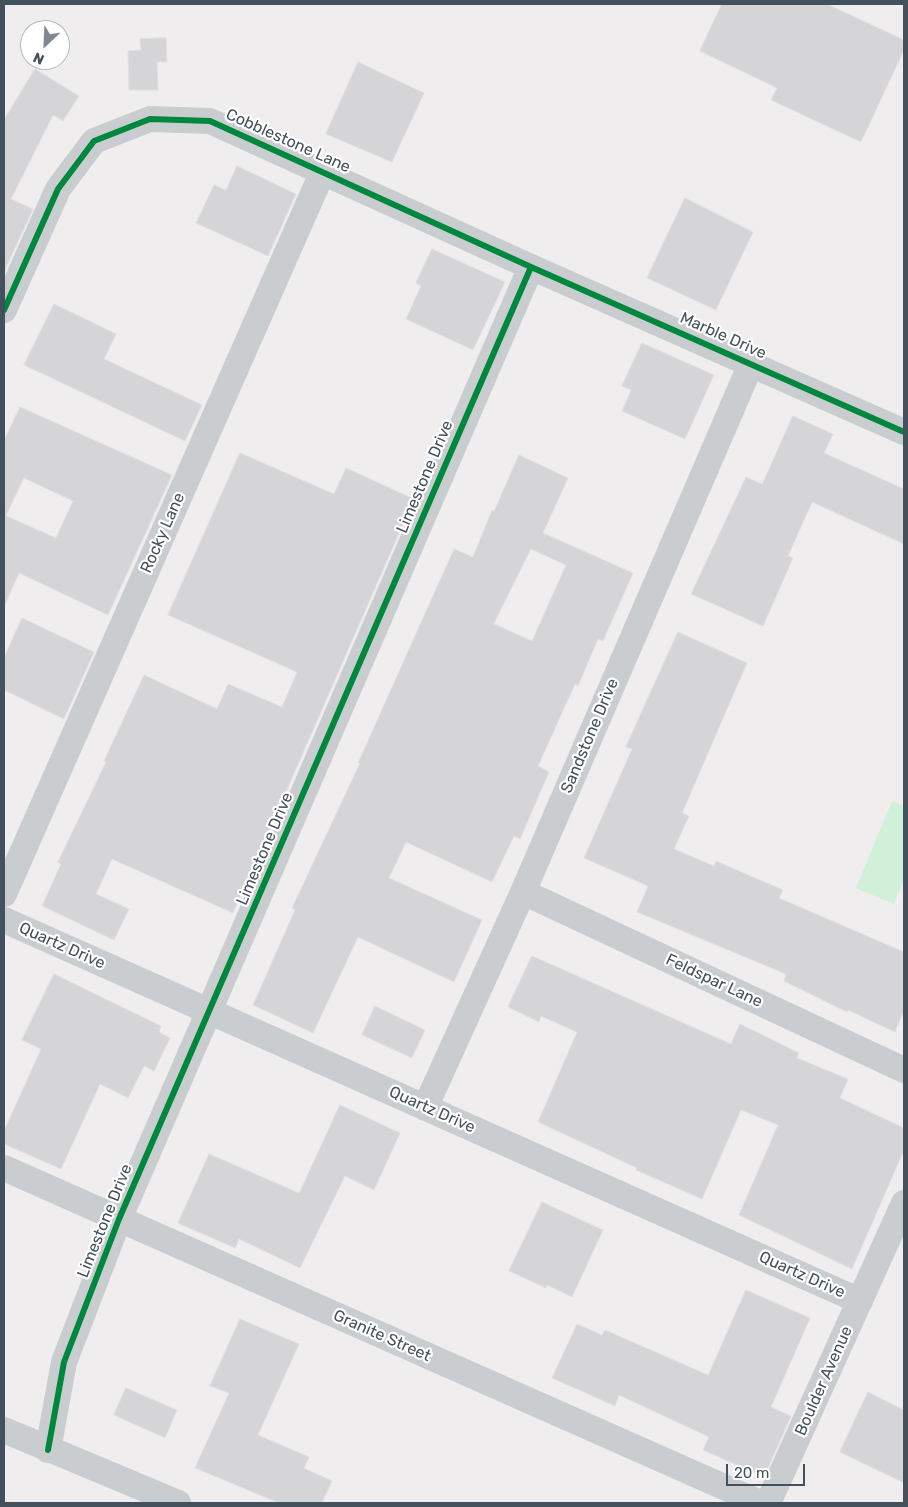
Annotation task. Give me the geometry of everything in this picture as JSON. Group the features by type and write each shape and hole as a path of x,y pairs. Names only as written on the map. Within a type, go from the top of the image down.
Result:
{"street":[{"name":"Cobblestone Lane","path":"4,310 58,189 94,141 150,118 210,121 531,267"},
{"name":"Rocky Lane","path":"4,894 323,172"},
{"name":"Marble Drive","path":"531,267 904,432"},
{"name":"Limestone Drive","path":"48,1450 64,1362 119,1219 531,267"},
{"name":"Sandstone Drive","path":"425,1108 523,892 751,364"},
{"name":"Feldspar Lane","path":"523,892 904,1070"},
{"name":"Quartz Drive","path":"4,920 860,1301"},
{"name":"Granite Street","path":"4,1168 760,1503"},
{"name":"Boulder Avenue","path":"768,1503 904,1203"},
{"path":"4,1430 178,1503"}],"green space":[{"path":"892,801 904,806 904,879 894,904 856,888"}],"building":[{"path":"722,4 827,4 904,40 904,50 861,142 771,100 777,88 700,51"},
{"path":"166,38 167,62 157,62 158,90 129,90 128,51 141,50 140,39"},
{"path":"358,62 424,93 392,162 326,134"},
{"path":"34,70 79,96 63,121 53,115 11,199 33,209 4,272 4,120"},
{"path":"237,166 296,194 268,256 196,223 214,185 226,190"},
{"path":"685,198 753,232 716,310 647,278"},
{"path":"432,249 505,282 473,350 406,319 421,286 416,283"},
{"path":"54,304 116,334 104,359 202,405 185,441 24,365"},
{"path":"642,343 714,375 685,439 622,411 631,390 622,386"},
{"path":"20,407 172,475 108,615 19,573 4,607 4,441","holes":["24,478 73,501 56,538 6,516"]},
{"path":"793,416 833,434 824,453 904,489 904,544 812,502 788,556 793,558 763,626 691,594 746,477 762,484"},
{"path":"240,453 334,494 346,468 414,499 233,913 112,859 96,894 129,909 114,940 42,906 61,864 58,862 106,762 104,761 144,675 217,709 228,684 282,707 297,672 168,615"},
{"path":"519,455 568,478 543,533 633,573 603,641 598,639 578,686 575,684 538,766 549,772 520,839 514,836 492,882 406,842 389,878 482,920 454,982 358,937 313,1033 253,1005 295,910 292,908 360,763 358,763 454,549 473,557 492,510 494,511","holes":["531,549 566,565 532,641 494,624"]},
{"path":"22,618 94,652 64,719 4,690 4,658"},
{"path":"678,632 747,663 682,813 689,816 674,849 714,866 716,861 783,890 779,898 904,952 904,1010 895,1032 848,1010 847,1012 784,981 786,974 637,912 648,886 584,858 632,749 626,747"},
{"path":"532,956 731,1044 740,1024 799,1053 797,1058 848,1079 840,1098 904,1128 904,1150 852,1269 739,1215 778,1125 741,1110 702,1199 636,1170 637,1168 538,1122 577,1032 541,1016 539,1022 508,1007"},
{"path":"54,974 161,1026 159,1032 170,1038 154,1071 144,1066 128,1098 100,1084 61,1169 4,1144 4,1131 41,1049 22,1040"},
{"path":"375,1006 425,1030 412,1058 362,1035"},
{"path":"340,1105 400,1133 374,1190 345,1176 300,1268 239,1239 235,1248 178,1223 209,1154 299,1193"},
{"path":"542,1202 603,1230 572,1297 547,1285 546,1288 509,1271"},
{"path":"746,1290 810,1318 771,1407 791,1416 764,1477 703,1450 709,1437 619,1395 615,1406 552,1378 577,1324 602,1335 605,1330 708,1375"},
{"path":"240,1319 299,1344 258,1435 309,1457 304,1468 332,1481 322,1503 279,1503 195,1468 229,1393 210,1386"},
{"path":"126,1388 177,1410 165,1438 114,1415"},
{"path":"868,1392 904,1410 904,1483 840,1452"}],"cycle path":[{"path":"4,310 58,189 94,141 150,119 210,121 531,267 904,432"},
{"path":"48,1450 64,1362 119,1219 531,267"}]}
